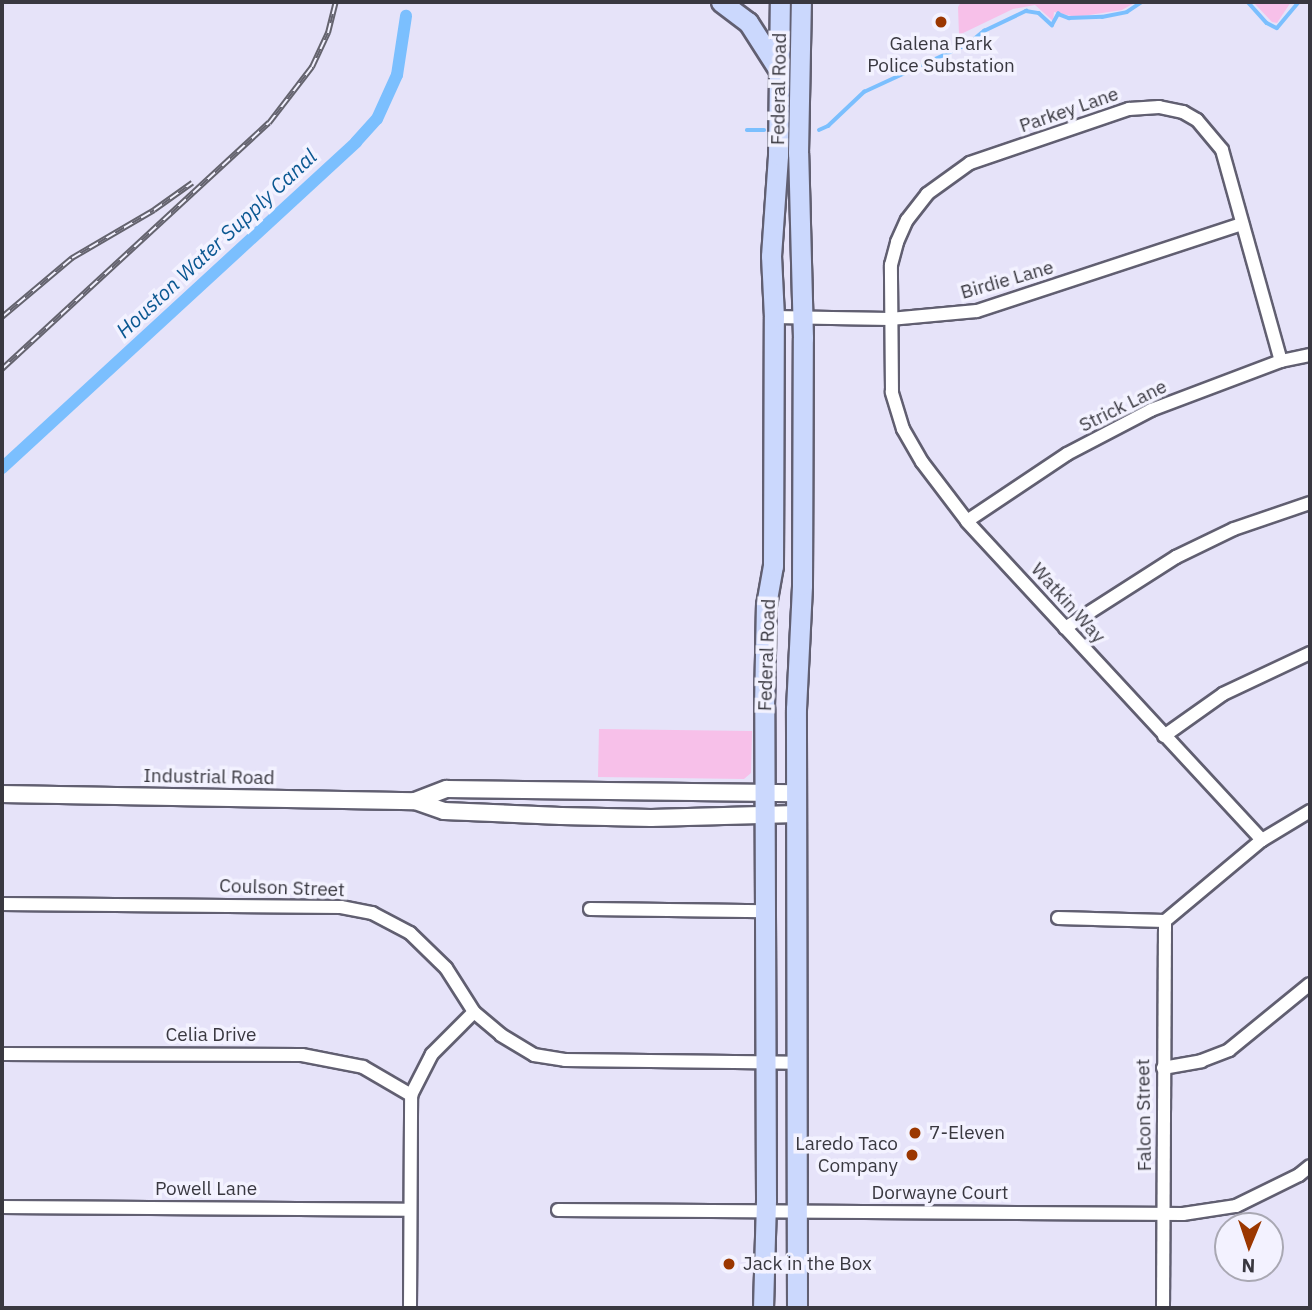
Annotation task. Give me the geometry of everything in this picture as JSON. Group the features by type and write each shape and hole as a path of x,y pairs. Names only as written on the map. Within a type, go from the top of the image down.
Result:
{"main road":[{"path":"721,2 748,22 779,71"},
{"name":"Federal Road","path":"763,1308 766,1212 766,605 773,549 774,317 771,256 778,155 780,2"},
{"name":"Federal Road","path":"797,1308 796,793 802,550 802,317 798,153 801,2"},
{"path":"773,549 802,550"}],"street":[{"name":"Parkey Lane","path":"891,365 891,265 907,220 927,194 970,163 1129,109 1170,109 1190,116 1205,128 1222,150 1282,361"},
{"name":"Birdie Lane","path":"774,317 890,320 977,311 1242,224"},
{"name":"Strick Lane","path":"967,521 1067,454 1151,410 1282,361 1310,355"},
{"name":"Watkin Way","path":"891,365 892,392 903,429 922,462 967,521 1262,841"},
{"path":"1065,628 1176,557 1234,530 1310,503"},
{"path":"1164,736 1223,694 1310,653"},
{"name":"Industrial Road","path":"415,801 447,789 796,793"},
{"path":"561,816 562,790"},
{"name":"Industrial Road","path":"2,794 415,801 444,811 561,816 797,814"},
{"path":"1058,918 1166,921 1262,841 1310,811"},
{"name":"Coulson Street","path":"2,904 341,907 372,914 410,933 446,968 474,1012 501,1035 534,1055 565,1060 797,1062"},
{"path":"590,909 766,911"},
{"name":"Falcon Street","path":"1163,1308 1166,921"},
{"path":"1163,1068 1201,1061 1229,1050 1310,984"},
{"path":"410,1308 411,1096 432,1054 474,1012"},
{"name":"Celia Drive","path":"2,1054 302,1055 363,1068 411,1096"},
{"name":"Dorwayne Court","path":"558,1210 1204,1212 1236,1206 1299,1175 1310,1166"},
{"name":"Powell Lane","path":"2,1207 409,1210"}],"shaded area":[{"path":"961,2 1136,2 1122,10 1076,17 1054,12 1053,21 1035,5 1013,9 959,35 958,7"},
{"path":"1253,2 1291,2 1277,23 1272,22"},
{"path":"599,729 752,731 751,773 744,779 598,777"}],"waterway":[{"path":"819,130 828,126 864,92 968,44 984,31 1026,11 1039,13 1052,25 1058,14 1069,18 1102,17 1127,12 1142,2"},
{"path":"1248,2 1267,23 1277,28 1299,2"},
{"name":"Houston Water Supply Canal","path":"2,468 356,142 377,119 397,75 406,16"},
{"path":"747,130 764,130"}],"railway":[{"path":"2,369 269,123 312,67 328,33 336,2"},
{"path":"2,317 72,258 154,210 192,183"}],"place":[{"name":"Galena Park Police Substation","path":"941,22"},
{"name":"7-Eleven","path":"915,1133"},
{"name":"Laredo Taco Company","path":"912,1155"},
{"name":"Jack in the Box","path":"729,1264"}]}
